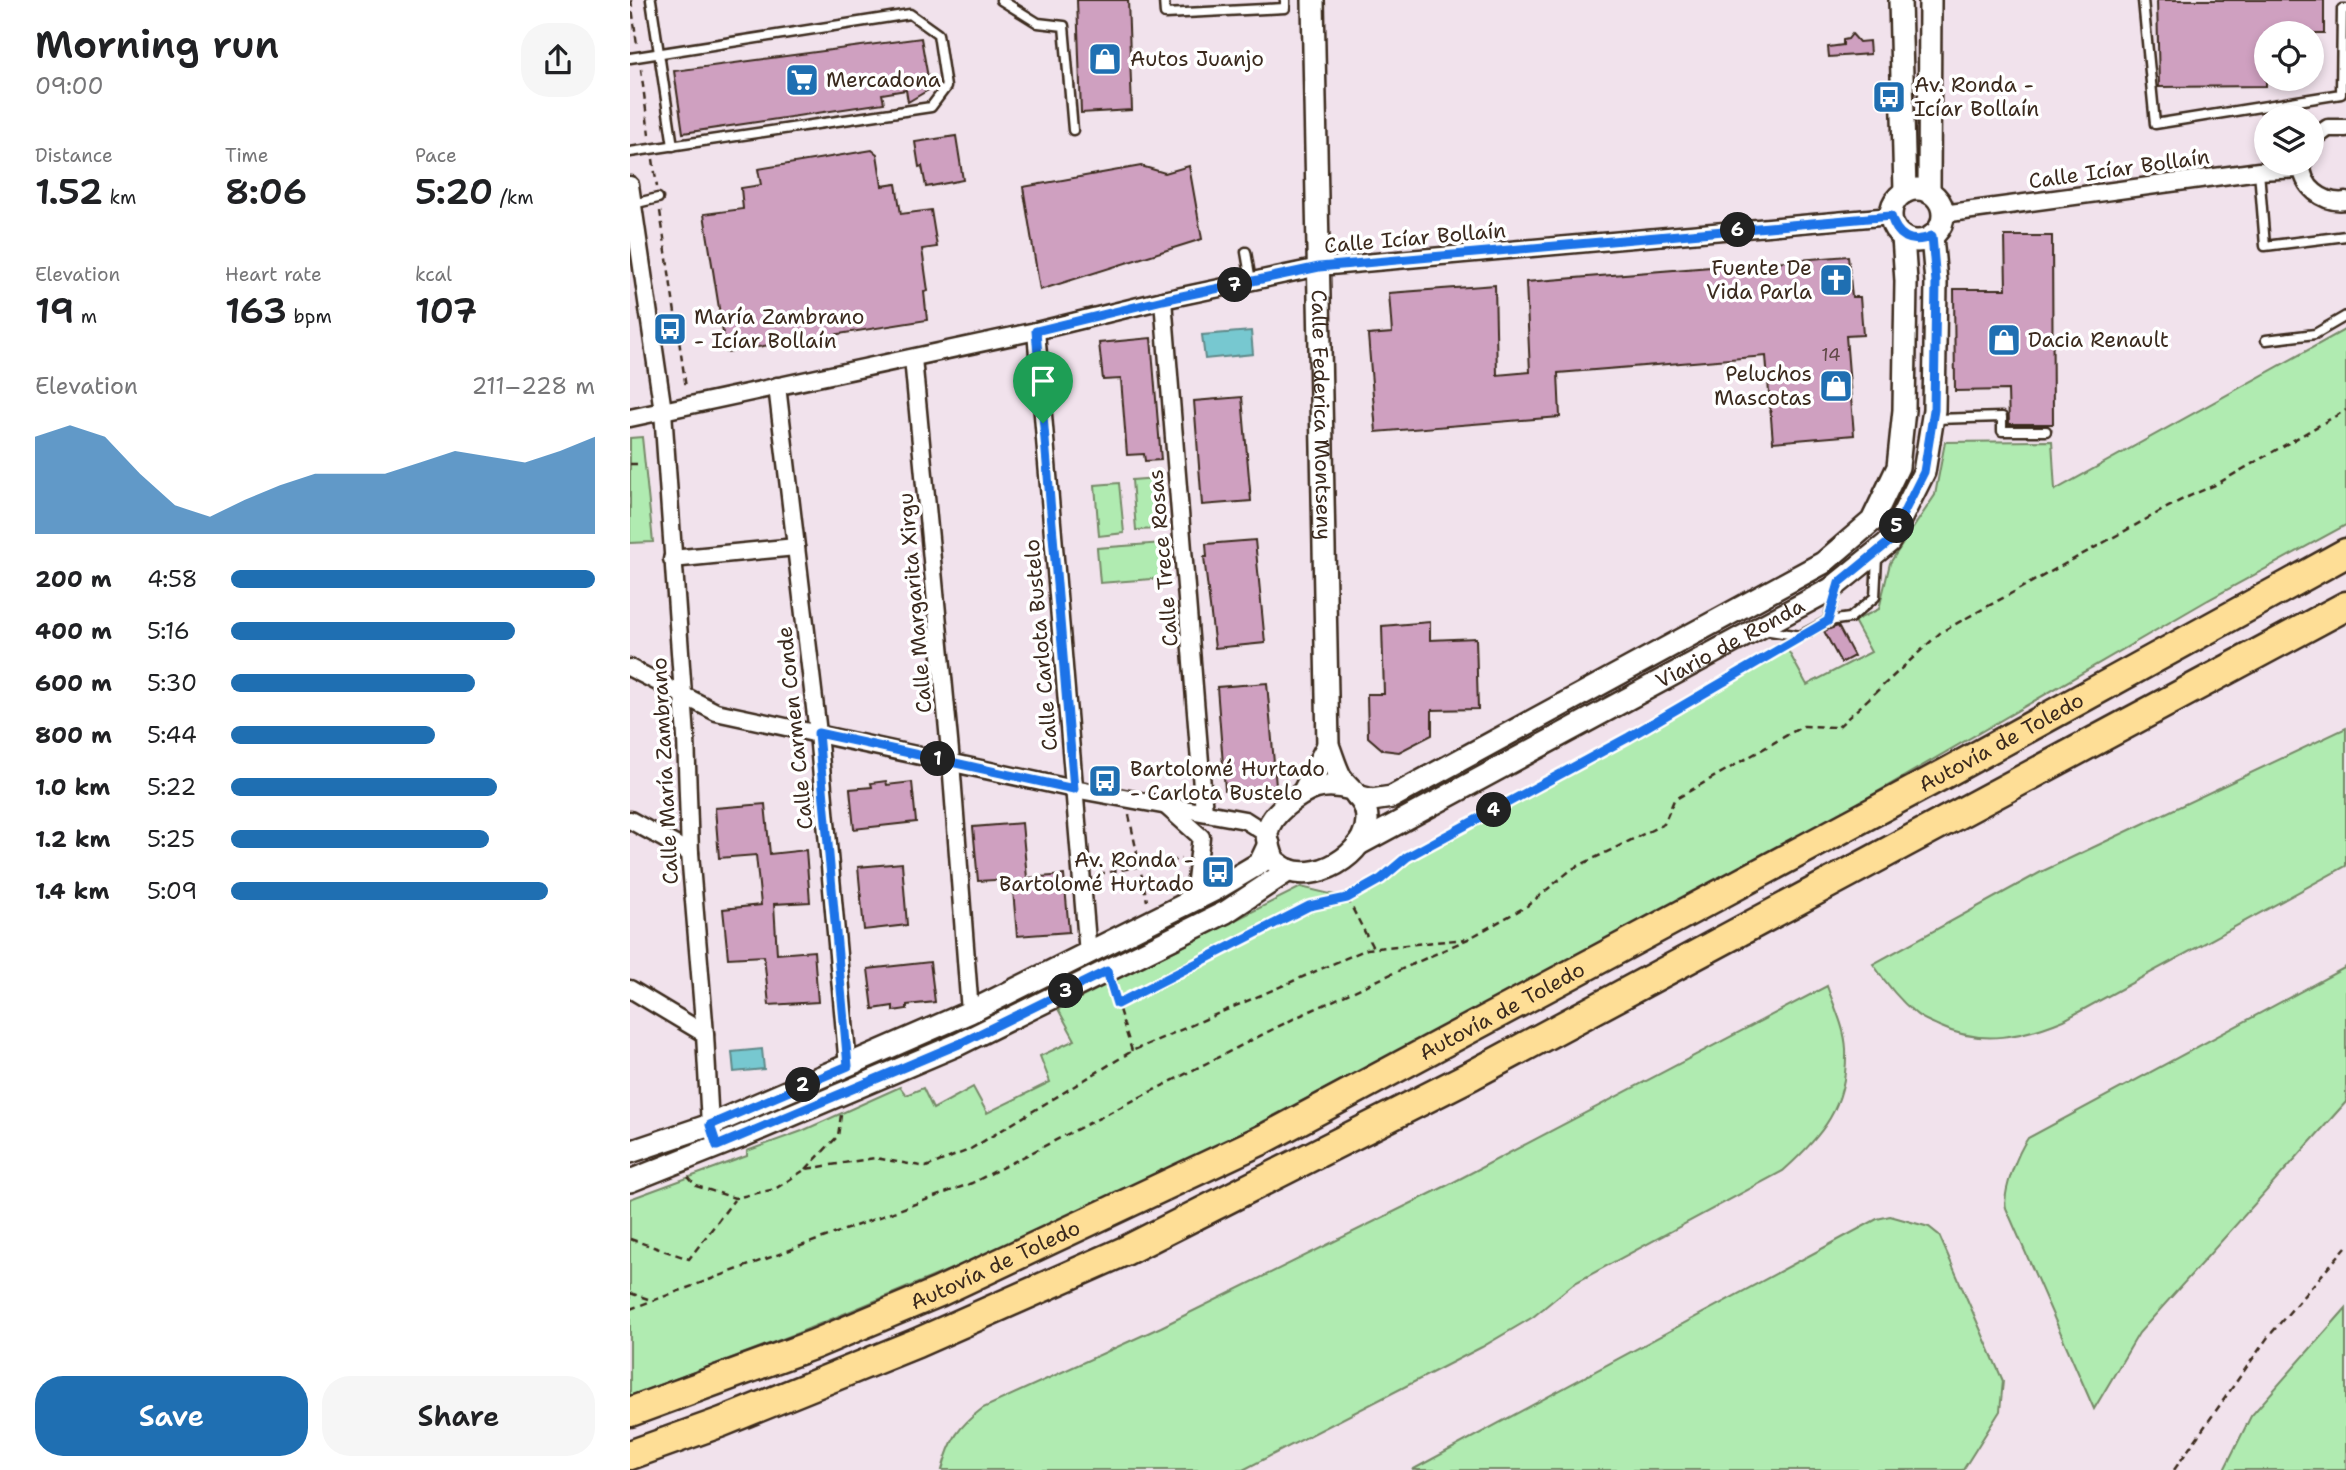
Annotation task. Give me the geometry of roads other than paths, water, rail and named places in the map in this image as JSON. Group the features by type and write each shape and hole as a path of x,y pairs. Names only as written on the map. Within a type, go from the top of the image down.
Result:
{"highway":[{"name":"Autovía de Toledo","path":"630,1412 815,1344 939,1292 1264,1139 1934,779 2346,553"},
{"name":"Autovía de Toledo","path":"630,1455 722,1422 917,1343 1125,1251 1472,1075 2346,606"}],"main road":[{"name":"Calle Federica Montseny","path":"1313,0 1328,745 1340,777 1354,792"},
{"path":"1900,0 1905,192"},
{"path":"1929,192 1930,0"},
{"path":"1921,189 1929,192 1941,205 1942,222 1932,236 1923,240 1903,237 1894,228 1892,206 1905,192 1921,189"},
{"name":"Viario de Ronda","path":"1359,844 1839,583 1889,542 1924,472 1932,419 1936,282 1932,236"},
{"name":"Viario de Ronda","path":"1354,792 1372,800 1392,797 1823,564 1872,521 1898,467 1904,410 1906,281 1903,237"},
{"name":"Calle Federica Montseny","path":"1304,791 1328,745"},
{"path":"630,1152 710,1125 970,1012 1183,905 1260,863 1272,820 1304,791 1323,786 1339,786 1354,792 1366,808 1367,830 1359,844 1329,867 1308,871 1289,870 1274,861 1268,839"},
{"path":"630,1181 959,1044 1226,912 1289,870"}],"street":[{"path":"2324,131 2328,128 2346,128"},
{"name":"Calle Icíar Bollaín","path":"1943,214 2254,172"},
{"path":"2304,175 2314,192 2325,199 2346,201"},
{"name":"Calle María Zambrano","path":"631,192 638,291 663,411 683,694 690,853 710,1125 717,1146"},
{"name":"Calle Icíar Bollaín","path":"630,418 1319,267 1891,216"},
{"name":"Calle Trece Rosas","path":"1163,300 1204,812"},
{"name":"Calle Carlota Bustelo","path":"1036,331 1088,954"},
{"name":"Calle Margarita Xirgu","path":"913,358 951,762 970,1012"},
{"name":"Calle Carmen Conde","path":"777,386 818,733 848,1066"},
{"path":"673,559 796,547"},
{"path":"630,668 716,712 1074,789 1245,820 1281,810"},
{"path":"1165,805 1201,837 1196,880 1183,905"},
{"path":"630,820 690,853"},
{"path":"1245,820 1268,839"},
{"path":"630,989 705,1034"}],"lane":[{"path":"651,0 673,146"},
{"path":"1001,0 1038,23 1064,26 1073,130"},
{"path":"1164,0 1165,14 1285,8 1284,0"},
{"path":"2143,0 2155,124 2341,94 2342,9 2346,9"},
{"path":"630,58 910,14 938,34 946,87 931,107 630,152"},
{"path":"2259,175 2265,246 2346,236"},
{"path":"631,192 658,198"},
{"path":"1246,252 1251,281"},
{"path":"2266,340 2315,334 2346,316"},
{"path":"1932,419 2002,417 2002,432 2046,431"},
{"path":"1758,629 1800,636 1828,621 1850,618 1875,597 1877,551"},
{"path":"1828,621 1839,583"}],"water":[{"path":"1251,331 1253,354 1205,359 1202,335"},
{"path":"762,1049 764,1069 734,1072 732,1052"}],"place":[{"name":"Autos Juanjo","path":"1105,59"},
{"name":"Mercadona","path":"802,80"},
{"name":"Av. Ronda - Icíar Bollaín","path":"1889,97"},
{"name":"Fuente De Vida Parla","path":"1836,280"},
{"name":"María Zambrano - Icíar Bollaín","path":"670,329"},
{"name":"Dacia Renault","path":"2004,340"},
{"name":"Peluchos Mascotas","path":"1836,386"},
{"name":"Bartolomé Hurtado - Carlota Bustelo","path":"1105,781"},
{"name":"Av. Ronda - Bartolomé Hurtado","path":"1218,872"}]}
